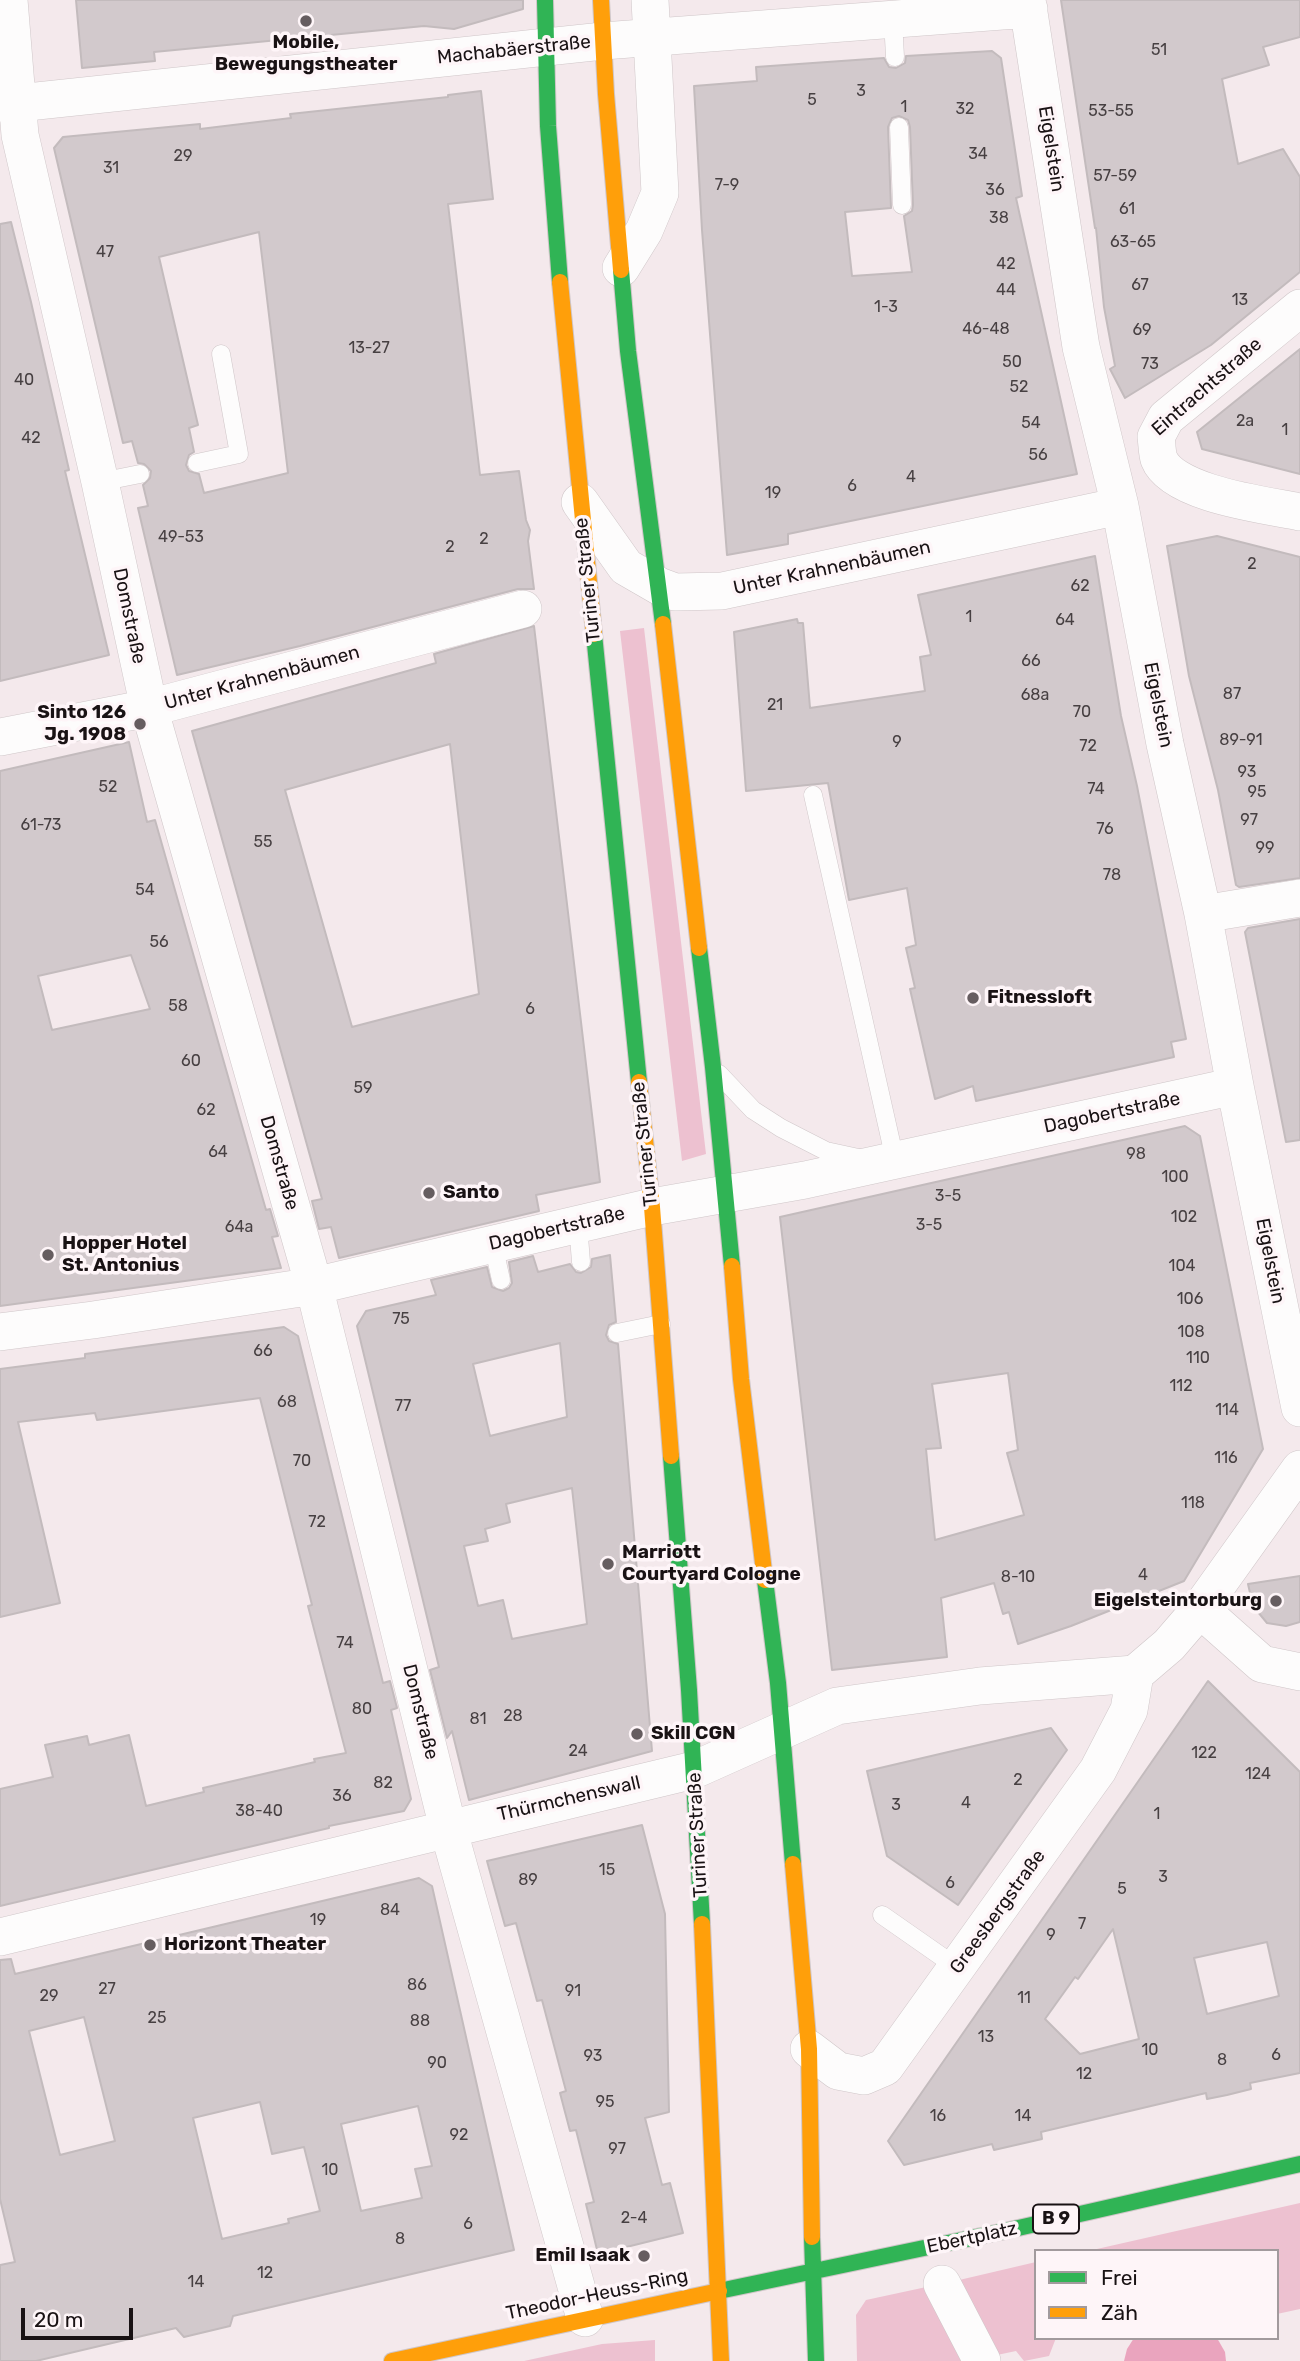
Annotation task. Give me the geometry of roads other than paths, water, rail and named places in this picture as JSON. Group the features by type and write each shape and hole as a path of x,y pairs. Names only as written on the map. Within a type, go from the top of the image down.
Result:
{"main road":[{"name":"Turiner Straße","path":"545,0 548,126 564,337 652,1207 661,1324 694,1770 719,2291"},
{"path":"601,0 628,351 659,586 713,1068 741,1379 778,1683 809,2049 816,2361"},
{"name":"Ebertplatz","path":"812,2273 1300,2164"},
{"name":"Theodor-Heuss-Ring","path":"391,2361 585,2318 812,2273"},
{"path":"719,2291 721,2361"}],"street":[{"name":"Domstraße","path":"9,0 9,103 20,135 149,708 314,1286 448,1828 585,2318"},
{"path":"621,268 644,231 660,193 650,0"},
{"name":"Machabäerstraße","path":"9,103 603,41 893,19 1028,4"},
{"name":"Eigelstein","path":"1028,4 1081,347 1120,506 1165,744 1203,914 1300,1408"},
{"name":"Eintrachtstraße","path":"1105,446 1156,437 1166,418 1300,308"},
{"path":"1156,437 1160,460 1176,478 1198,490 1300,512"},
{"name":"Unter Krahnenbäumen","path":"580,502 626,567 675,592 722,591 1120,506"},
{"name":"Unter Krahnenbäumen","path":"0,737 149,708 523,609"},
{"path":"1203,914 1300,898"},
{"name":"Dagobertstraße","path":"0,1332 314,1286 652,1207 805,1181 1235,1086"},
{"path":"1135,1674 1168,1645 1200,1609 1300,1469"},
{"path":"1200,1609 1262,1664 1300,1672"},
{"name":"Thürmchenswall","path":"0,1937 694,1770 837,1706 980,1686 1135,1674"},
{"name":"Greesbergstraße","path":"809,2049 838,2071 864,2076 885,2067 1098,1770 1129,1710 1135,1674"},
{"name":"Ebertplatz","path":"942,2284 982,2361"}],"lane":[{"path":"893,19 895,57"},
{"path":"898,127 902,205"},
{"path":"197,463 239,454 221,354"},
{"path":"100,482 140,474"},
{"path":"713,1068 753,1110 781,1128 826,1151 887,1161 813,795"},
{"path":"578,1224 581,1262"},
{"path":"493,1244 501,1280"},
{"path":"617,1333 661,1324"},
{"path":"882,1915 958,1968"}],"place":[{"name":"Mobile, Bewegungstheater","path":"306,21"},
{"name":"Sinto 126 Jg. 1908","path":"140,724"},
{"name":"Fitnessloft","path":"973,998"},
{"name":"Santo","path":"429,1193"},
{"name":"Hopper Hotel St. Antonius","path":"48,1255"},
{"name":"Marriott Courtyard Cologne","path":"608,1564"},
{"name":"Eigelsteintorburg","path":"1276,1601"},
{"name":"Skill CGN","path":"637,1734"},
{"name":"Horizont Theater","path":"150,1945"},
{"name":"Emil Isaak","path":"644,2256"}]}
